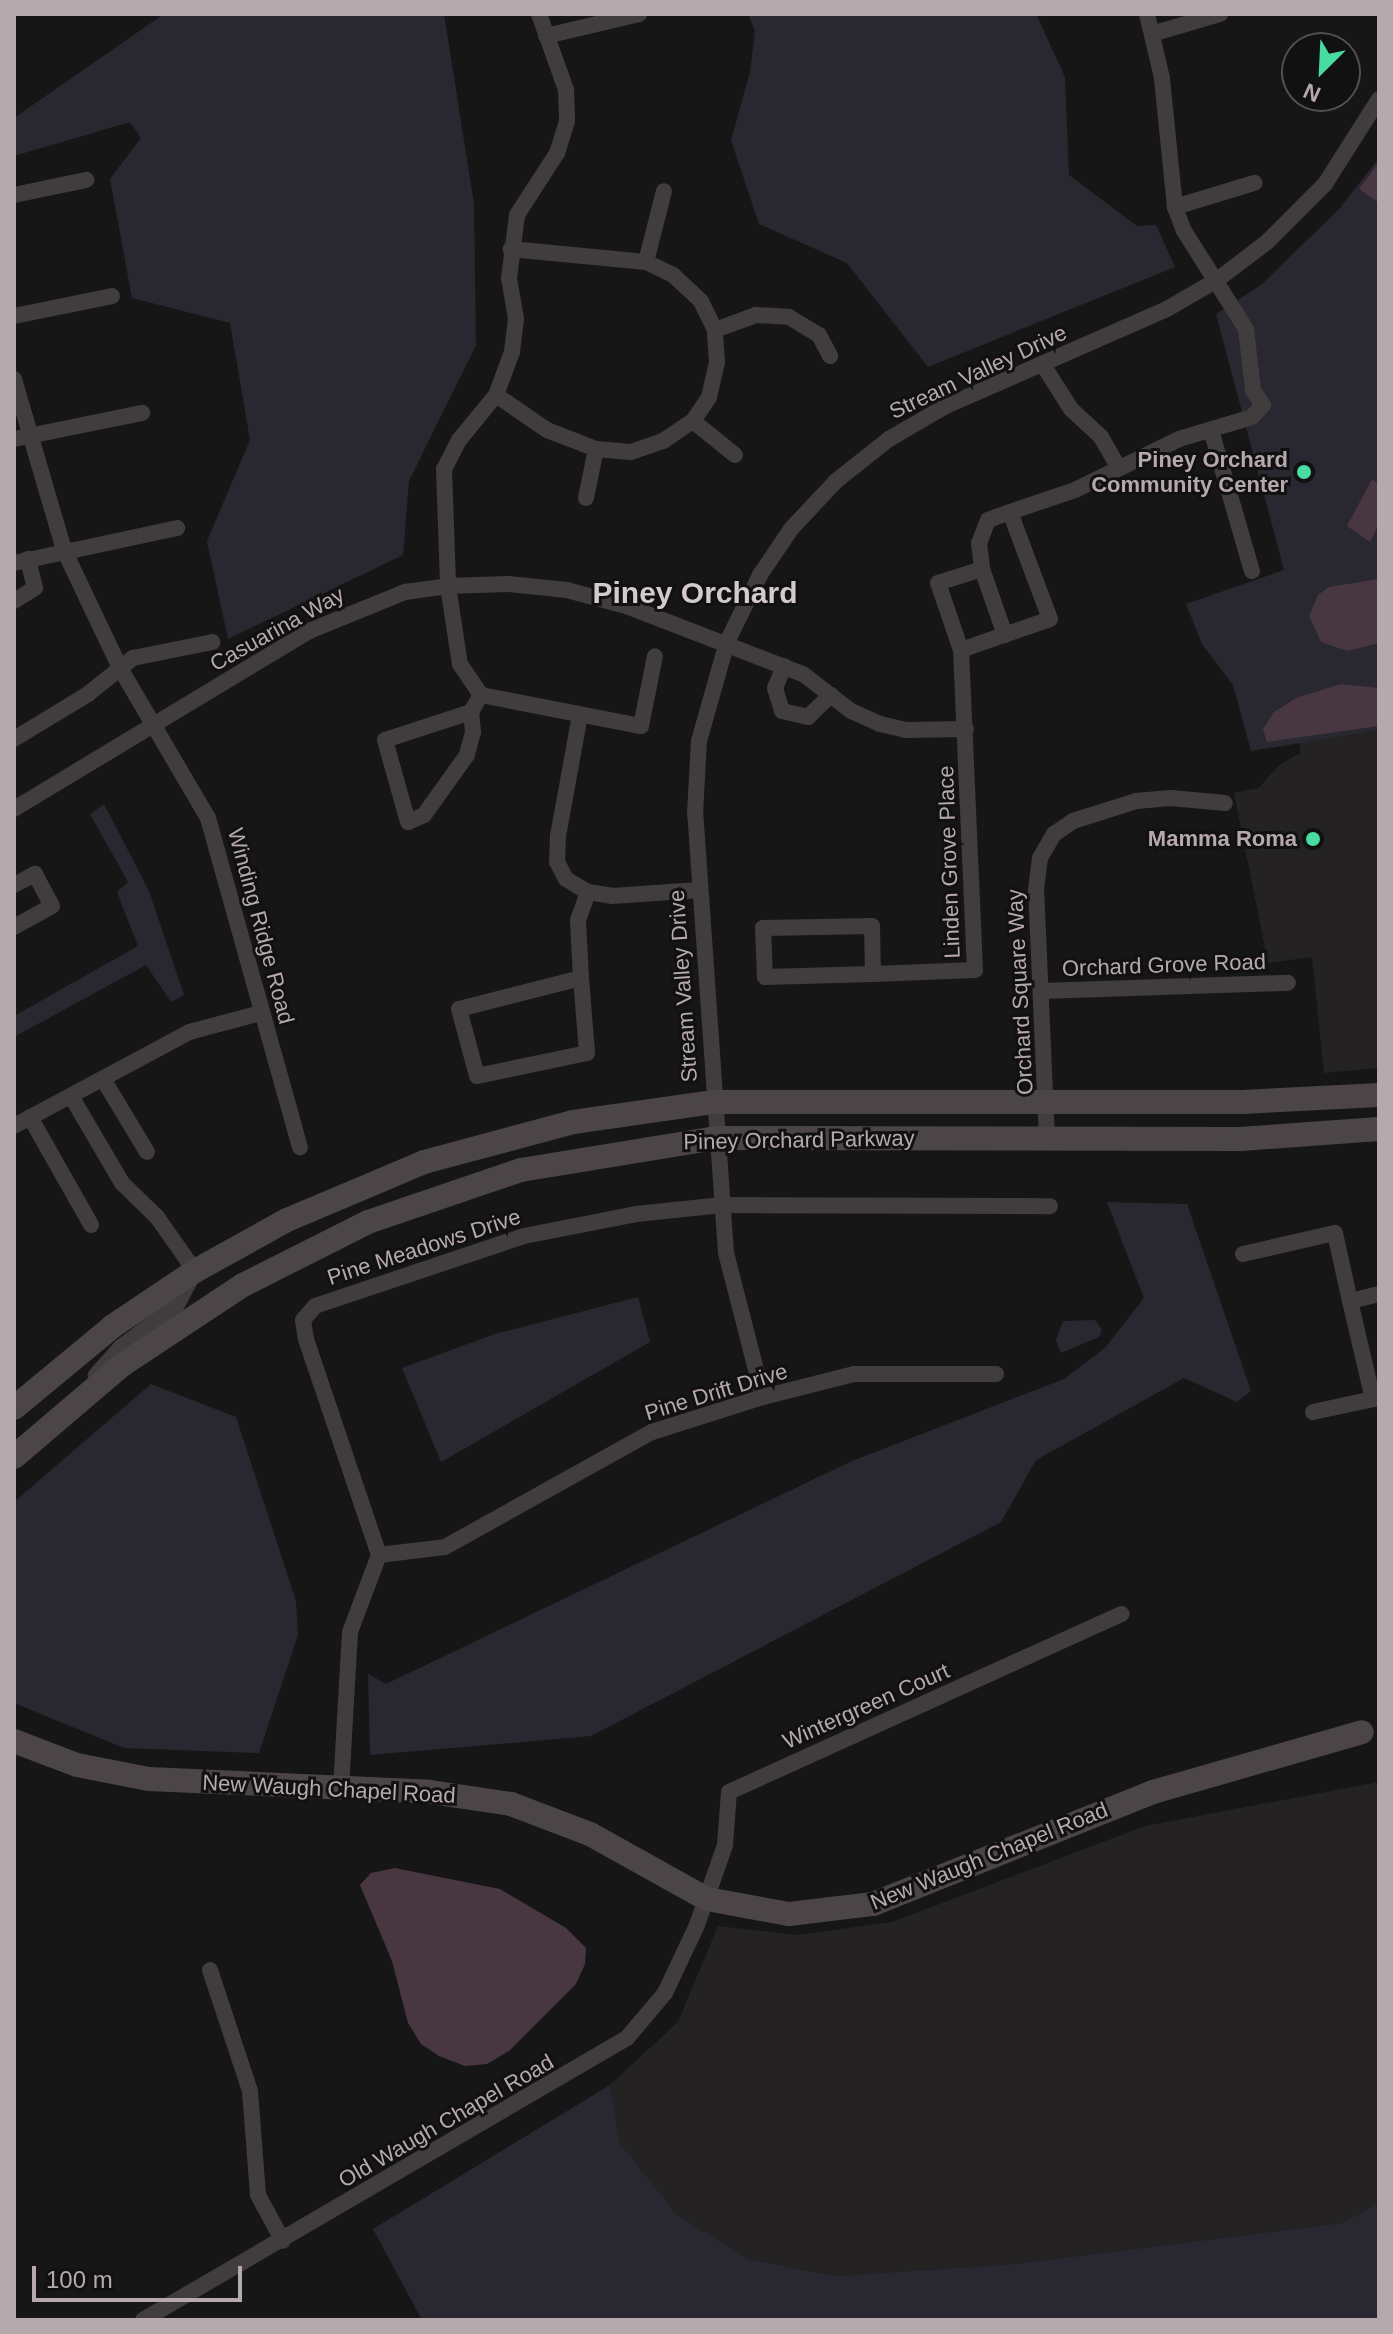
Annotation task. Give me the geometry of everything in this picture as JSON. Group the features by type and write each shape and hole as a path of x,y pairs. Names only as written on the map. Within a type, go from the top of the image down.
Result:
{"street":[{"path":"539,14 566,90 567,121 557,153 517,215 511,249 516,319 512,352 496,395 459,440 444,469 448,586 460,664 481,695 641,726 655,656"},
{"path":"546,36 639,14"},
{"path":"1005,635 982,569 979,543 988,520 1075,490 1118,466 1252,417 1263,405 1253,390 1246,329 1184,231 1175,207 1155,33 1147,14"},
{"path":"1155,33 1220,14"},
{"name":"Stream Valley Drive","path":"763,1397 737,1312 723,1205 713,1102 695,814 699,741 727,642 760,575 791,529 836,481 900,432 1167,309 1217,280 1267,242 1325,184 1379,99"},
{"path":"14,195 86,180"},
{"path":"1175,207 1254,183"},
{"path":"646,262 664,191"},
{"path":"496,395 547,430 596,449 631,452 663,441 693,421 712,385 717,362 715,330 701,301 673,275 646,262 511,249"},
{"path":"14,316 112,296"},
{"path":"715,330 756,315 789,317 819,335 830,356"},
{"path":"1043,365 1071,409 1101,437 1118,466"},
{"name":"Winding Ridge Road","path":"14,379 22,437 64,550 120,668 208,818 300,1147"},
{"path":"22,437 142,413"},
{"path":"693,421 735,455"},
{"path":"1211,430 1252,571"},
{"path":"586,498 596,449"},
{"path":"961,650 1050,619 1010,512"},
{"path":"14,601 35,588 21,561 177,528"},
{"name":"Linden Grove Place","path":"873,974 872,926 763,928 765,977 873,974 975,970 961,650 938,583 982,569"},
{"name":"Casuarina Way","path":"14,809 309,631 355,609 405,592 448,586 508,584 567,590 727,642 784,666 880,724 906,730 966,729"},
{"path":"14,739 88,694 133,658 212,642"},
{"path":"784,666 775,688 782,711 808,717 831,695"},
{"path":"471,712 385,740 408,822 424,815 467,755 473,732 471,712 481,695"},
{"path":"580,715 557,862 566,879 588,892 612,896 699,890"},
{"name":"Orchard Square Way","path":"1047,1139 1048,1102 1036,874 1054,834 1073,821 1154,798 1225,803"},
{"path":"14,885 35,874 52,906 14,927"},
{"path":"581,978 459,1009 477,1076 587,1053 578,920 588,892"},
{"name":"Orchard Grove Road","path":"1042,991 1288,983"},
{"path":"14,1126 189,1032 261,1013"},
{"path":"103,1079 147,1152"},
{"name":"Piney Orchard Parkway","path":"14,1408 113,1326 195,1271 300,1214 424,1162 573,1122 713,1102 1242,1102 1379,1095"},
{"path":"71,1096 122,1183 157,1217 195,1271 176,1306 121,1347 82,1397"},
{"path":"30,1117 91,1225"},
{"name":"Piney Orchard Parkway","path":"14,1457 82,1397 230,1293 368,1222 521,1170 716,1138 1240,1139 1379,1129"},
{"name":"Pine Meadows Drive","path":"379,1555 306,1339 303,1320 315,1306 524,1236 636,1214 723,1205 1050,1206"},
{"path":"1243,1254 1335,1233 1376,1398 1313,1412"},
{"path":"1350,1301 1379,1294"},
{"name":"Pine Drift Drive","path":"379,1555 445,1547 652,1432 763,1397 854,1374 996,1374"},
{"path":"341,1788 350,1632 379,1555"},
{"name":"Wintergreen Court","path":"707,1899 725,1845 729,1792 1122,1614"},
{"name":"New Waugh Chapel Road","path":"14,1743 77,1765 149,1779 430,1792 511,1804 590,1834 707,1899 789,1914 853,1909 1141,1797 1362,1732"},
{"name":"Old Waugh Chapel Road","path":"143,2320 627,2038 665,1993 707,1899"},
{"path":"210,1970 252,2099 258,2195 283,2241"}],"shaded area":[{"path":"164,14 444,14 474,204 476,345 409,481 403,555 228,639 207,541 250,440 230,323 132,298 110,179 141,138 130,122 14,156 14,118"},
{"path":"748,14 1036,14 1065,77 1069,175 1137,226 1156,225 1175,267 928,367 847,263 759,224 731,140 750,72 755,31"},
{"path":"1379,158 1379,730 1251,751 1233,685 1202,644 1186,604 1284,570 1216,314 1261,285 1339,209"},
{"path":"1379,162 1379,203 1359,189"},
{"path":"1372,479 1379,484 1379,524 1370,542 1347,526"},
{"path":"1379,579 1379,643 1347,651 1321,642 1309,616 1318,595 1329,587"},
{"path":"1341,684 1379,688 1379,726 1267,742 1263,729 1274,712 1296,698"},
{"path":"1379,730 1379,1068 1324,1073 1312,957 1268,963 1234,793 1259,788 1279,765 1300,753 1300,742"},
{"path":"104,804 149,891 184,995 171,1002 146,965 14,1037 14,1016 138,946 117,892 128,882 90,814"},
{"path":"1107,1202 1187,1204 1251,1391 1237,1402 1184,1378 1036,1460 1001,1522 591,1736 370,1755 368,1674 386,1684 852,1461 1064,1379 1105,1348 1144,1298"},
{"path":"638,1297 650,1342 441,1462 402,1368 495,1334"},
{"path":"1095,1320 1102,1330 1099,1337 1061,1353 1056,1340 1063,1321"},
{"path":"151,1384 236,1417 296,1601 298,1635 259,1753 124,1748 14,1703 14,1502"},
{"path":"1379,1782 1379,2203 1342,2223 1014,2264 836,2276 748,2259 677,2216 620,2143 610,2085 678,2022 718,1926 797,1935 892,1922 1145,1826"},
{"path":"395,1868 500,1889 566,1928 586,1948 585,1964 576,1984 509,2051 487,2064 465,2066 439,2056 421,2044 408,2023 392,1961 360,1885 371,1873"},
{"path":"610,2085 620,2143 677,2215 748,2259 836,2276 1014,2264 1342,2223 1379,2203 1379,2320 422,2320 373,2229"}],"place":[{"name":"Piney Orchard Community Center","path":"1304,472"},
{"name":"Mamma Roma","path":"1313,839"}],"district":[{"name":"Piney Orchard","path":"695,593"}]}
